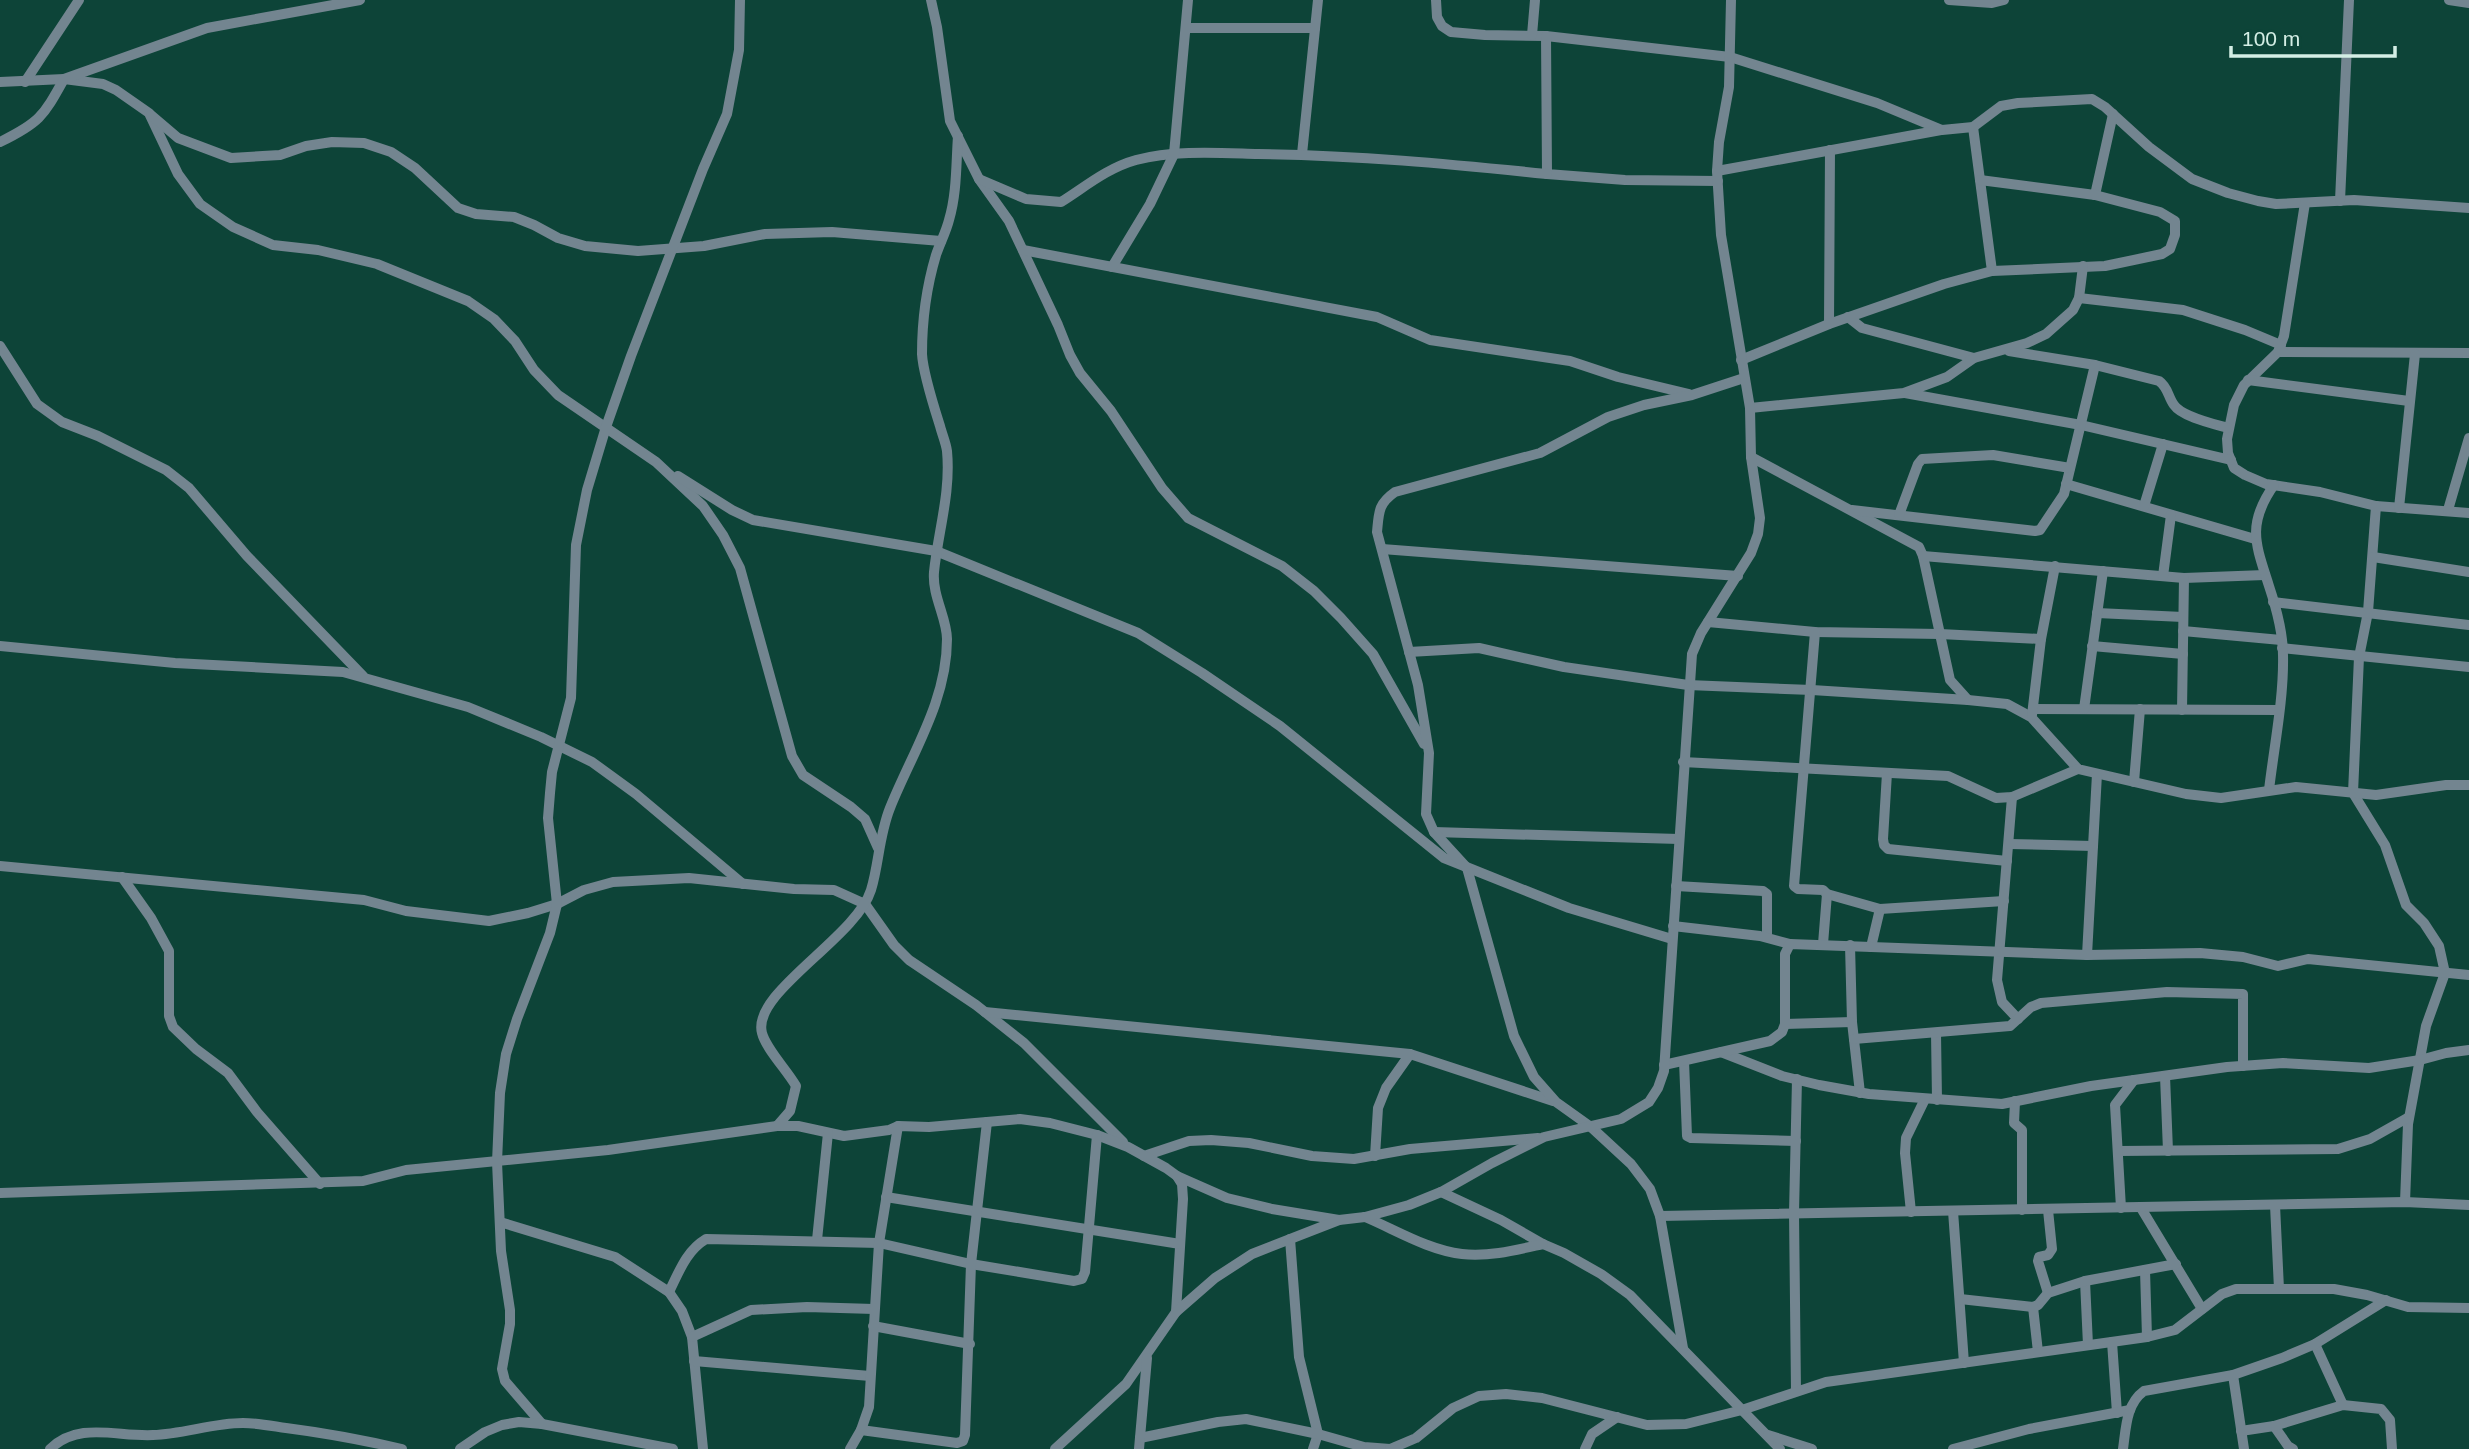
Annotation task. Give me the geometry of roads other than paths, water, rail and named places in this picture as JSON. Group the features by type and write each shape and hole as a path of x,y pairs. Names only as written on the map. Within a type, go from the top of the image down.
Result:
{"street":[{"path":"25,82 79,0"},
{"path":"0,142 28,129 46,112 64,79 207,28 360,0"},
{"path":"542,1424 505,1381 502,1369 510,1324 497,1162 500,1093 506,1054 550,933 557,904 548,818 552,772 571,698 576,545 587,490 606,427 703,169 727,114 739,50 740,0"},
{"path":"931,0 950,121 979,179 1009,221 1075,364 1111,411 1162,488 1188,518 1282,566 1314,591 1373,654 1429,753"},
{"path":"1112,267 1150,204 1174,154 1188,0"},
{"path":"1302,154 1318,0"},
{"path":"1436,0 1437,17 1442,26 1451,32 1546,36 1730,57 1877,103 1942,130"},
{"path":"1532,35 1535,0"},
{"path":"1143,1156 1189,1141 1210,1140 1249,1143 1312,1156 1354,1160 1409,1149 1544,1137 1621,1119 1648,1102 1658,1088 1664,1065 1692,654 1708,622 1751,553 1758,534 1760,517 1751,457 1750,408 1721,236 1717,176 1719,142 1730,87 1731,0"},
{"path":"1949,0 1992,4 2004,0"},
{"path":"2340,201 2348,0"},
{"path":"2449,0 2469,2"},
{"path":"1186,28 1315,28"},
{"path":"1546,36 1546,174"},
{"path":"0,82 64,79 103,84 126,96 178,138 231,158 280,155 306,146 332,142 364,143 391,152 415,168 458,208 476,214 514,217 558,238 585,246 638,251 704,246 765,234 832,232 941,241"},
{"path":"979,179 1026,199 1061,202 1096,177 1133,161 1174,154 1302,154 1427,161 1625,180 1717,176 1830,150 1973,127 2001,106 2087,99 2097,101 2148,147 2192,179 2228,193 2276,204 2340,201 2469,208"},
{"path":"149,113 178,174 200,204 233,227 273,245 318,250 377,264 468,301 501,326 515,341 534,370 558,395 732,510 752,520 936,551 1138,634 1280,726 1444,858 1569,908 1672,939"},
{"path":"2095,195 2113,114"},
{"path":"1973,127 1992,271"},
{"path":"777,1126 790,1111 796,1086 763,1037 760,1023 764,1009 782,987 843,932 865,904 871,891 878,848 889,809 932,717 943,674 948,637 933,581 936,551 947,500 947,450 922,356 926,304 955,189 958,136"},
{"path":"1829,324 1830,150"},
{"path":"1741,360 1829,324 1944,284 1992,271 2105,266 2162,254 2170,249 2175,235 2175,221 2170,217 2095,195 1980,180"},
{"path":"2305,202 2288,320 2279,349 2248,380 2234,405 2228,428 2228,453 2234,468 2245,475 2274,485 2320,492 2376,506 2469,513"},
{"path":"1023,250 1377,317 1430,340 1570,361 1618,377 1692,395"},
{"path":"1750,408 1904,393 1947,377 1974,358 2027,343 2046,334 2073,310 2080,298 2083,266"},
{"path":"2080,298 2183,310 2245,330 2279,349 2415,354 2469,353"},
{"path":"1848,317 1862,328 1974,358"},
{"path":"0,346 37,404 62,422 98,436 166,470 189,488 247,556 363,676"},
{"path":"2004,350 2095,365 2159,381 2164,384 2175,407 2184,414 2228,428"},
{"path":"2399,508 2415,354"},
{"path":"1852,510 2040,530 2064,494 2095,365"},
{"path":"1683,1348 1660,1216 1650,1189 1637,1172 1591,1126 1556,1102 1534,1077 1514,1036 1467,868 1434,832 1426,814 1429,753 1418,685 1377,532 1379,511 1384,499 1395,492 1540,453 1608,417 1744,378"},
{"path":"2248,380 2409,401"},
{"path":"1904,393 2081,425 2231,460"},
{"path":"2448,510 2469,438"},
{"path":"2144,506 2163,444"},
{"path":"1899,515 1917,464 1922,459 1993,455 2070,468"},
{"path":"1751,457 1919,547 1950,680 1968,699"},
{"path":"656,461 703,506 723,535 740,568 792,756 803,775 865,819 878,848"},
{"path":"2066,484 2255,539"},
{"path":"2269,790 2279,710 2282,644 2255,539 2265,498 2274,485"},
{"path":"2376,506 2368,611 2359,657 2353,793 2385,845 2406,905 2424,923 2439,946 2445,973 2426,1026 2409,1117 2405,1202"},
{"path":"2163,576 2171,514"},
{"path":"1382,549 1738,576"},
{"path":"1923,556 2184,578 2264,575"},
{"path":"2372,557 2469,572"},
{"path":"2055,566 2041,639 2032,713 2078,769 2186,794 2221,797 2295,787 2376,795 2446,785 2469,785"},
{"path":"2084,709 2102,571"},
{"path":"2182,709 2184,578"},
{"path":"2273,602 2368,611 2469,625"},
{"path":"2097,613 2183,617"},
{"path":"1708,622 1815,632 2041,639"},
{"path":"2183,631 2359,657 2469,667"},
{"path":"1815,632 1794,886 1798,889 1823,890 1827,894 1880,909 1893,906 2004,901"},
{"path":"0,646 175,663 311,669 363,676 468,707 592,762 636,794 743,884"},
{"path":"2092,646 2183,654"},
{"path":"1409,652 1479,648 1564,667 1688,685 1968,699 2007,704 2032,713 2084,709 2279,710"},
{"path":"2134,782 2140,709"},
{"path":"1683,762 1948,776 1996,797 2012,797 2078,769"},
{"path":"1887,774 1883,839 1888,849 2007,861"},
{"path":"2087,955 2097,774"},
{"path":"2012,797 1997,980 2002,1002 2018,1019"},
{"path":"1434,832 1679,839"},
{"path":"2009,844 2093,846"},
{"path":"0,866 365,900 406,911 489,921 557,904 584,890 613,882 689,878 834,890 865,904 909,960 985,1012 1024,1043 1128,1147"},
{"path":"122,877 151,918 169,951 169,1016 173,1027 195,1049 228,1073 257,1112 320,1184"},
{"path":"1676,886 1763,891 1767,894 1767,937"},
{"path":"1823,944 1827,894"},
{"path":"1871,947 1880,909"},
{"path":"1673,926 1767,937 1790,944 2087,955 2200,953 2243,957 2278,966 2308,959 2469,975"},
{"path":"1664,1065 1770,1041 1782,1032 1785,1024 1785,954 1790,944"},
{"path":"1850,945 1852,1022 1860,1093"},
{"path":"1854,1039 2010,1026 2031,1007 2041,1003 2166,992 2243,995 2243,1066"},
{"path":"985,1012 1410,1054 1556,1102"},
{"path":"1785,1024 1852,1022"},
{"path":"1936,1033 1937,1100"},
{"path":"1721,1052 1797,1079 1860,1093 2001,1104 2134,1080 2243,1066 2283,1063 2370,1068 2420,1060 2446,1052 2469,1050"},
{"path":"1375,1156 1378,1108 1386,1088 1410,1054"},
{"path":"1684,1061 1686,1136 1796,1141"},
{"path":"2165,1076 2168,1151"},
{"path":"1796,1391 1794,1213 1797,1079"},
{"path":"2121,1208 2115,1105 2134,1080"},
{"path":"1911,1212 1906,1138 1924,1099"},
{"path":"2015,1101 2014,1123 2022,1130 2022,1210"},
{"path":"2118,1151 2338,1149 2371,1139 2409,1117"},
{"path":"0,1193 363,1181 407,1170 608,1150 777,1126 798,1126 844,1136 889,1130 898,1126 929,1128 1020,1119 1050,1123 1097,1135 1128,1147 1177,1176 1227,1198 1272,1209 1339,1220"},
{"path":"861,1430 957,1443 963,1441 970,1344 971,1264 987,1122"},
{"path":"850,1449 861,1430 869,1407 879,1243 898,1126"},
{"path":"817,1240 828,1133"},
{"path":"669,1292 688,1254 696,1244 706,1239 879,1243 971,1264 1074,1281 1082,1279 1085,1272 1097,1135"},
{"path":"1055,1449 1126,1384 1176,1312 1215,1278 1252,1254 1339,1220 1365,1217 1409,1205 1441,1192 1544,1137"},
{"path":"1176,1312 1183,1199 1182,1184 1177,1176"},
{"path":"1441,1192 1501,1220 1601,1274 1630,1295 1780,1449"},
{"path":"886,1197 1180,1244"},
{"path":"1660,1216 2405,1202 2469,1205"},
{"path":"2275,1205 2279,1289"},
{"path":"2141,1208 2202,1309"},
{"path":"2048,1210 2052,1249 2048,1255 2039,1257 2038,1261 2048,1293"},
{"path":"1953,1211 1965,1363"},
{"path":"1365,1217 1436,1248 1462,1254 1493,1254 1543,1244"},
{"path":"500,1222 615,1257 669,1292 682,1311 692,1337 703,1449"},
{"path":"1290,1239 1299,1357 1318,1434 1313,1449"},
{"path":"1960,1299 2033,1307 2048,1293 2085,1281 2176,1265"},
{"path":"2145,1270 2147,1337"},
{"path":"2085,1281 2088,1345"},
{"path":"1147,1356 1140,1444 1218,1422 1246,1419 1364,1447 1390,1449 1416,1438 1454,1408 1479,1396 1506,1394 1542,1398 1647,1425 1686,1424 1742,1410 1826,1382 2147,1337 2175,1330 2222,1294 2236,1289 2334,1289 2408,1307 2469,1308"},
{"path":"2123,1449 2130,1410 2137,1396 2144,1391 2233,1375 2315,1344 2386,1300"},
{"path":"692,1337 751,1310 807,1307 874,1309"},
{"path":"2033,1307 2038,1352"},
{"path":"873,1326 970,1344"},
{"path":"2112,1342 2117,1413"},
{"path":"2315,1344 2343,1405"},
{"path":"694,1361 870,1376"},
{"path":"2233,1375 2244,1449"},
{"path":"2241,1431 2274,1426 2343,1405 2381,1409 2390,1420 2392,1449"},
{"path":"1953,1449 2029,1429 2130,1410"},
{"path":"1585,1449 1592,1434 1617,1418"},
{"path":"448,1449 463,1447 485,1432 519,1422 673,1449"},
{"path":"50,1449 75,1434 91,1431 149,1435 246,1423 348,1436 402,1449"},
{"path":"2274,1426 2293,1449"},
{"path":"1765,1434 1812,1449"}]}
